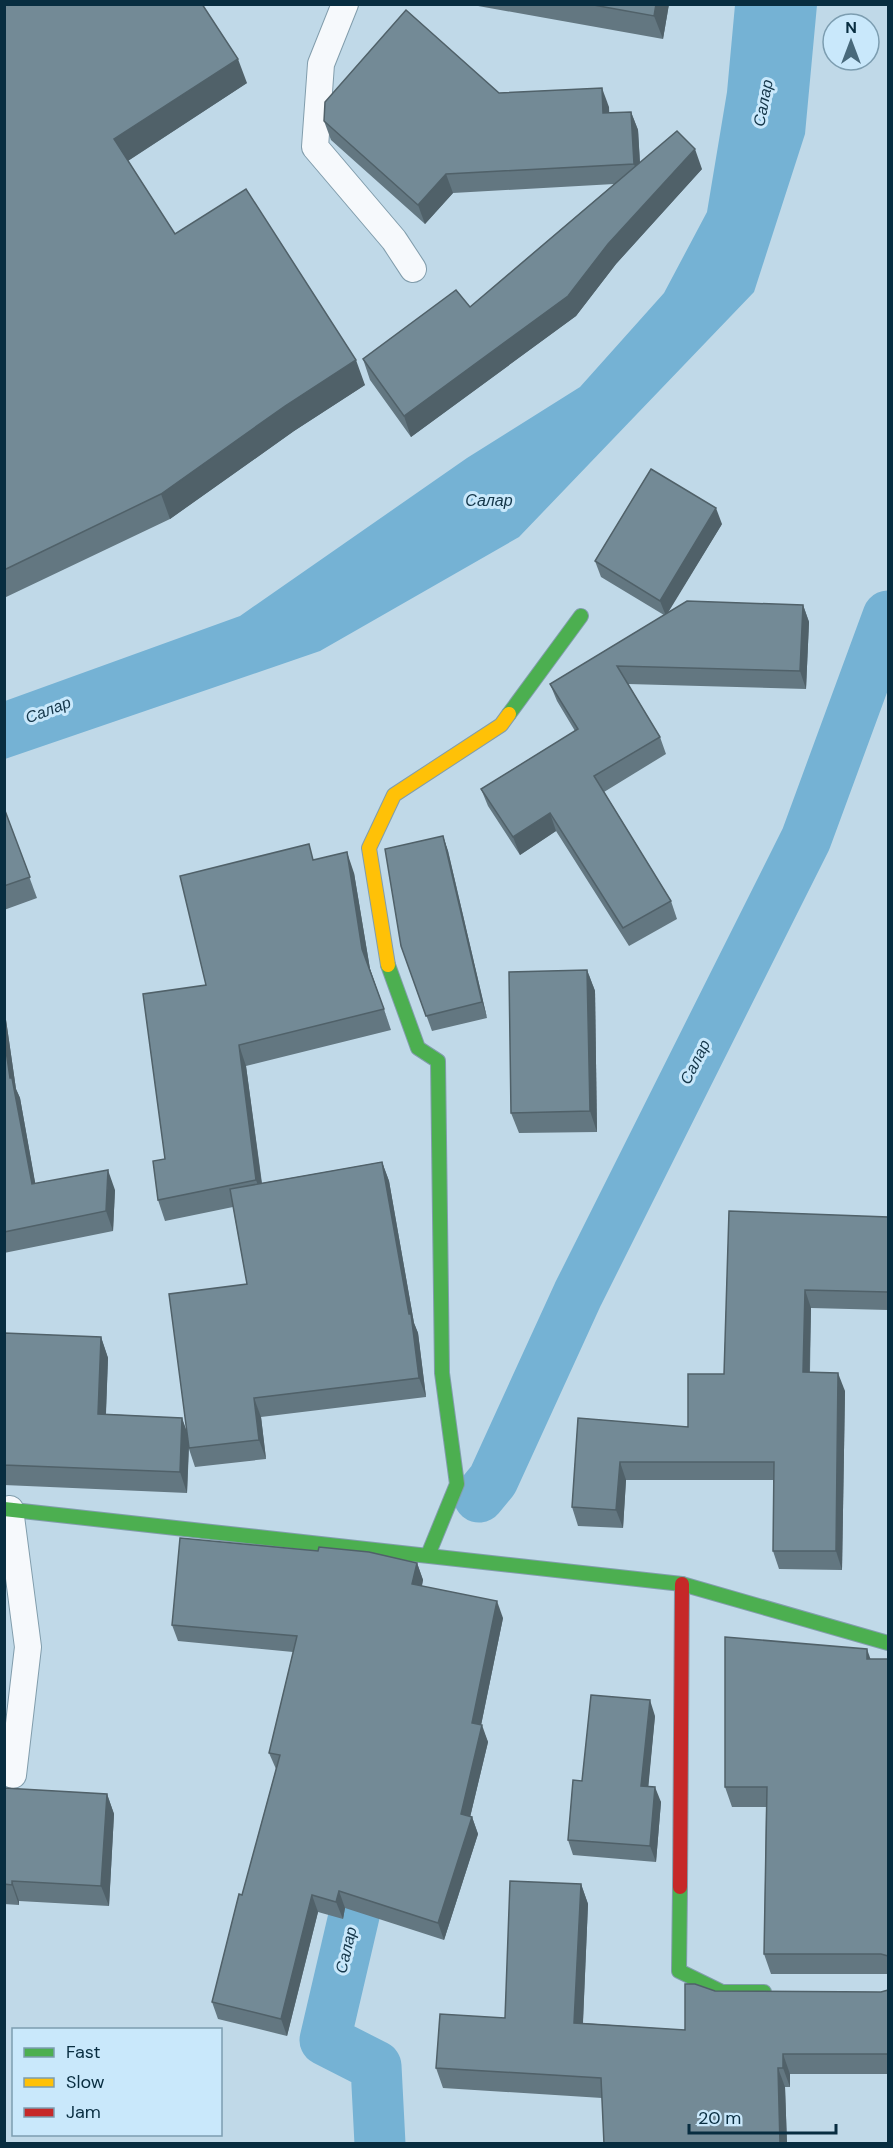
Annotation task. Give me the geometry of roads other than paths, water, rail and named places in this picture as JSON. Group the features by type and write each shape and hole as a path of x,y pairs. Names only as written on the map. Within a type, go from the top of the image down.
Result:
{"street":[{"path":"428,1555 457,1484 442,1373 438,1061 418,1048 388,966 369,848 394,795 501,725 581,616"},
{"path":"7,1509 682,1584 888,1643"},
{"path":"682,1584 679,1971 722,1992 782,1992"}],"lane":[{"path":"345,4 321,64 315,147 394,240 413,269"},
{"path":"7,1509 28,1647 13,1775"}],"water":[{"name":"Салар","path":"735,5 817,5 805,134 754,292 519,537 320,651 5,759 5,701 240,616 467,458 580,387 664,293 707,212 727,92"}],"waterway":[{"name":"Салар","path":"479,1497 493,1480 578,1294 806,839 888,616"},
{"name":"Салар","path":"371,1843 325,2040 376,2066 380,2144"}]}
